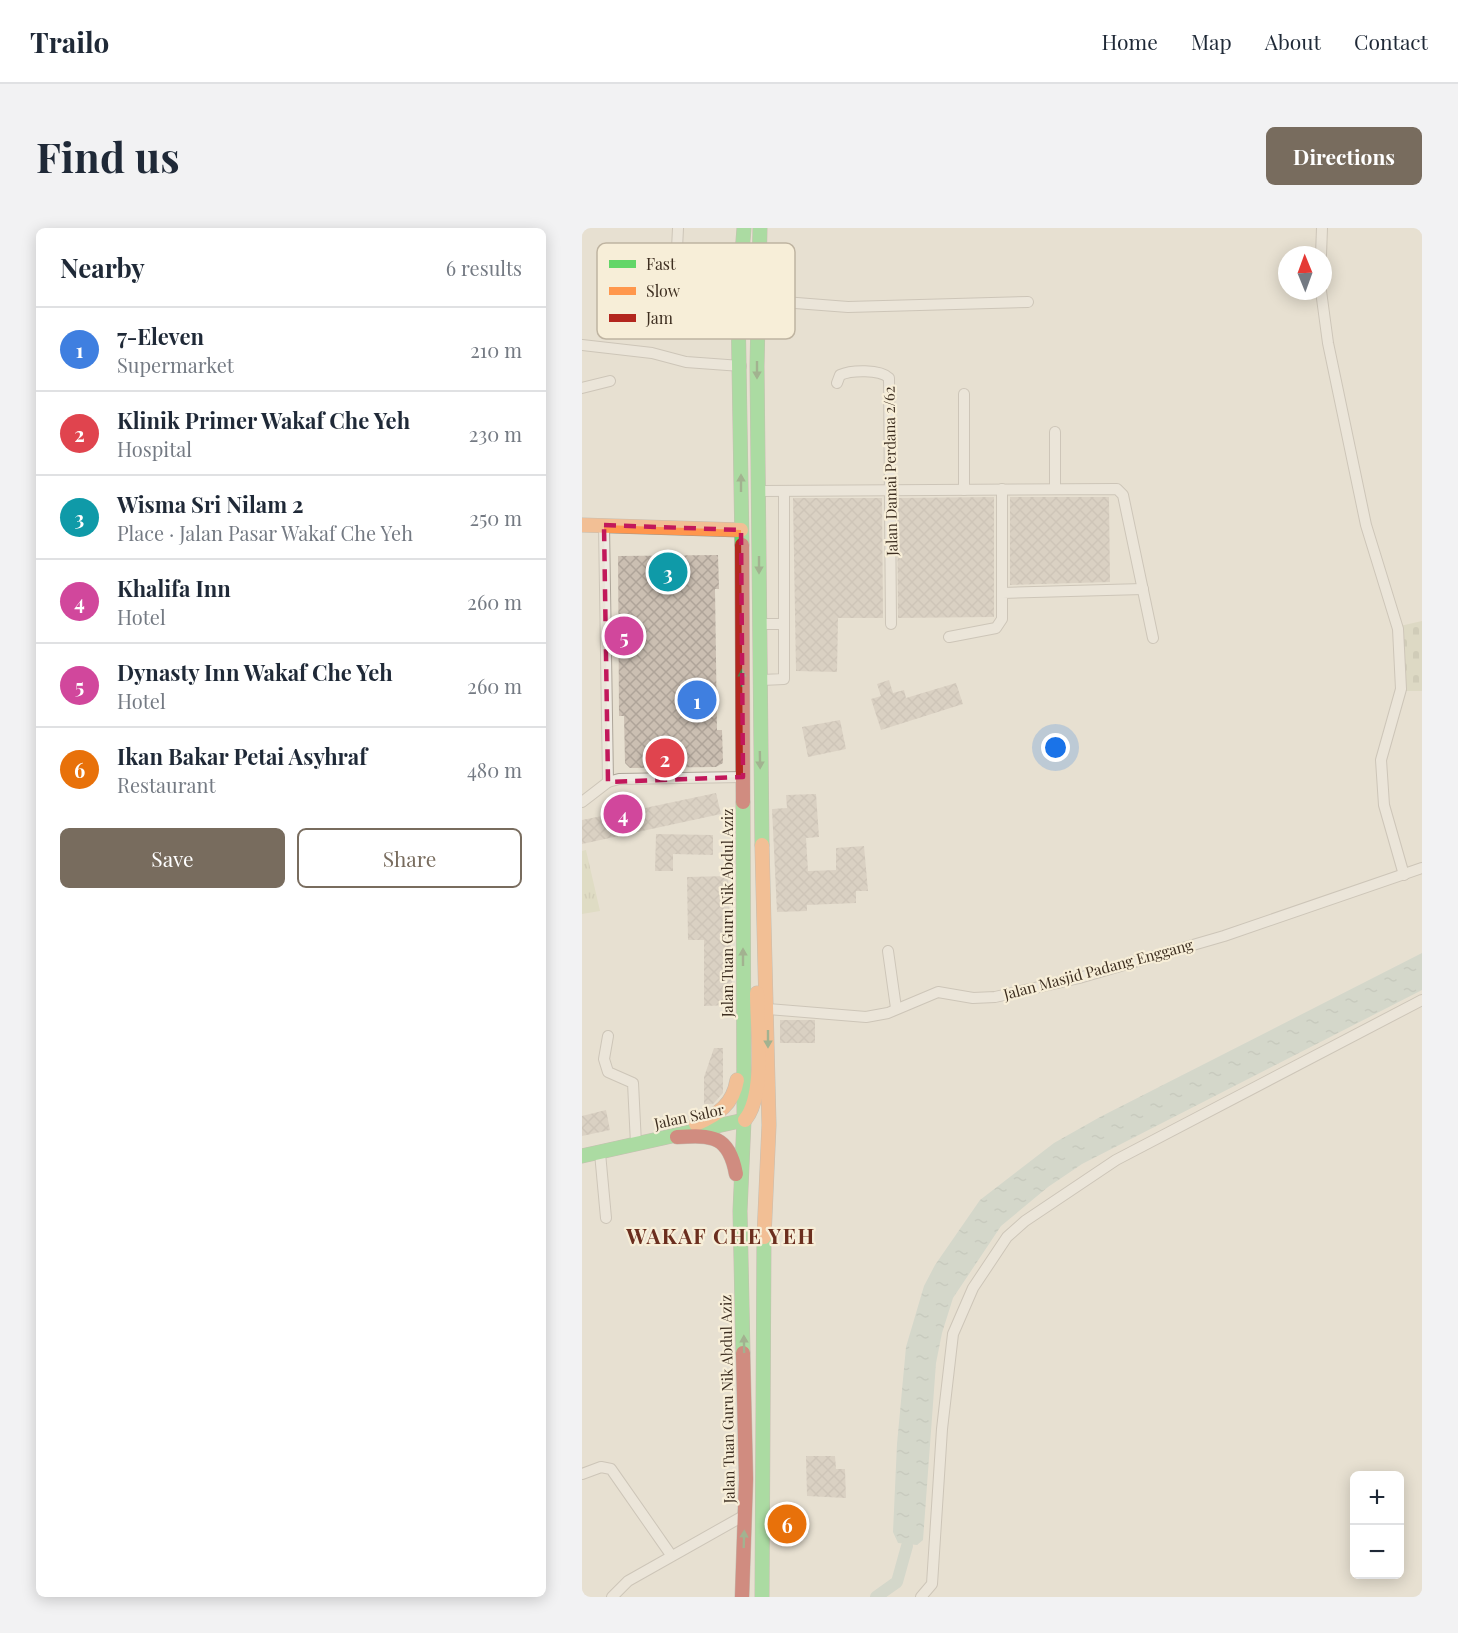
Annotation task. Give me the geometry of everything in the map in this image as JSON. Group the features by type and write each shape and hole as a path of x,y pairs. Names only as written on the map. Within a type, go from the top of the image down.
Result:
{"main road":[{"name":"Jalan Tuan Guru Nik Abdul Aziz","path":"743,243 744,228"},
{"path":"759,243 760,228"},
{"name":"Jalan Tuan Guru Nik Abdul Aziz","path":"740,339 744,1014 744,1120 740,1211 745,1515 742,1597"},
{"path":"757,339 759,680 763,902 768,1009 768,1155 763,1271 762,1597"},
{"path":"582,525 741,530"},
{"path":"763,902 756,1023 757,1095 751,1113 744,1120 755,1131 757,1139 763,1271"},
{"path":"696,1124 718,1114 734,1099 744,1014"},
{"name":"Jalan Salor","path":"640,1143 696,1124 728,1117 744,1120"},
{"name":"Jalan Salor","path":"582,1156 676,1137 744,1120"},
{"path":"676,1137 707,1136 725,1144 734,1160 740,1211"}],"street":[{"path":"677,243 678,228"},
{"path":"1321,246 1322,228"},
{"path":"1322,300 1328,344 1366,525 1398,629 1401,689 1381,760 1384,805 1404,875"},
{"path":"795,303 848,307 1028,302"},
{"path":"582,345 652,353 686,362 741,366"},
{"name":"Jalan Damai Perdana 2/62","path":"837,383 840,375 846,373 881,373 889,378 891,624"},
{"path":"582,388 610,381"},
{"path":"964,394 964,490"},
{"path":"1055,432 1055,489"},
{"path":"949,637 996,628 1002,619 1002,489"},
{"path":"758,491 1115,489 1122,493 1153,638"},
{"path":"759,680 784,679 784,491"},
{"path":"604,525 609,782"},
{"path":"1002,593 1143,589"},
{"path":"759,624 784,624"},
{"path":"582,802 591,798 609,782 629,778 743,777"},
{"name":"Jalan Masjid Padang Enggang","path":"768,1009 866,1017 888,1013 938,992 982,998 1078,978 1274,920 1422,868"},
{"path":"888,951 896,1008"},
{"path":"921,1597 932,1584 942,1429 953,1334 973,1288 1007,1237 1025,1221 1116,1160 1422,1000"},
{"path":"608,1036 604,1059 608,1072 633,1083 640,1143"},
{"path":"600,1152 606,1218"},
{"path":"582,1473 601,1467 611,1469 671,1555"},
{"path":"612,1597 628,1581 745,1515"}],"highlighted area":[{"path":"604,525 741,530 743,777 608,782"}],"green space":[{"path":"1422,621 1422,691 1406,691 1400,626"},
{"path":"586,850 600,911 582,914 582,851"}],"water":[{"path":"1422,953 1422,990 1082,1164 1048,1187 1001,1226 953,1298 936,1363 923,1540 917,1545 898,1543 893,1532 897,1444 906,1347 924,1286 935,1265 980,1200 1054,1143 1100,1117"}],"building":[{"path":"994,497 994,617 898,618 897,498"},
{"path":"1010,497 1109,497 1110,582 1010,585"},
{"path":"793,498 882,498 883,618 838,618 837,672 796,671"},
{"path":"718,555 719,589 715,589 717,730 722,730 723,763 716,767 630,768 625,763 624,716 619,716 618,556"},
{"path":"889,680 893,693 904,690 906,698 956,683 963,704 881,730 871,699 881,696 877,684"},
{"path":"840,720 846,749 808,757 802,727"},
{"path":"716,793 721,814 582,844 582,820 607,815 604,804 637,797 640,809"},
{"path":"816,794 819,837 806,838 808,871 836,870 836,848 864,846 868,891 856,891 856,903 807,905 807,911 777,912 772,809 787,808 786,795"},
{"path":"656,834 713,835 713,855 673,854 673,871 655,871"},
{"path":"728,876 733,1005 704,1006 704,940 688,940 687,877"},
{"path":"780,1020 815,1020 815,1043 780,1043"},
{"path":"714,1048 723,1048 723,1093 713,1104 704,1104 704,1077"},
{"path":"606,1110 610,1130 582,1136 582,1116"},
{"path":"806,1456 835,1456 836,1469 845,1469 846,1498 807,1496"}],"waterway":[{"path":"876,1597 897,1582 907,1546"}],"traffic: fast":[{"path":"743,243 744,228"},
{"path":"760,228 760,243"},
{"path":"739,339 742,545"},
{"path":"758,339 762,845"},
{"path":"743,802 744,1120 740,1211 743,1353"},
{"path":"582,1156 744,1120"},
{"path":"762,1597 764,1237"}],"traffic: slow":[{"path":"582,525 741,530"},
{"path":"762,845 769,1125 764,1237"},
{"path":"745,1120 752,1109 758,1078 757,993"},
{"path":"696,1124 723,1108 732,1096 737,1080"}],"traffic: jam":[{"path":"742,545 743,802"},
{"path":"677,1137 700,1136 717,1140 729,1151 736,1174"},
{"path":"742,1597 746,1479 743,1353"}],"place":[{"name":"Wisma Sri Nilam 2","path":"668,572"},
{"name":"Dynasty Inn Wakaf Che Yeh","path":"624,636"},
{"name":"7-Eleven","path":"697,700"},
{"name":"Klinik Primer Wakaf Che Yeh","path":"665,758"},
{"name":"Khalifa Inn","path":"623,814"},
{"name":"Ikan Bakar Petai Asyhraf","path":"787,1524"}],"district":[{"name":"WAKAF CHE YEH","path":"721,1235"}]}
